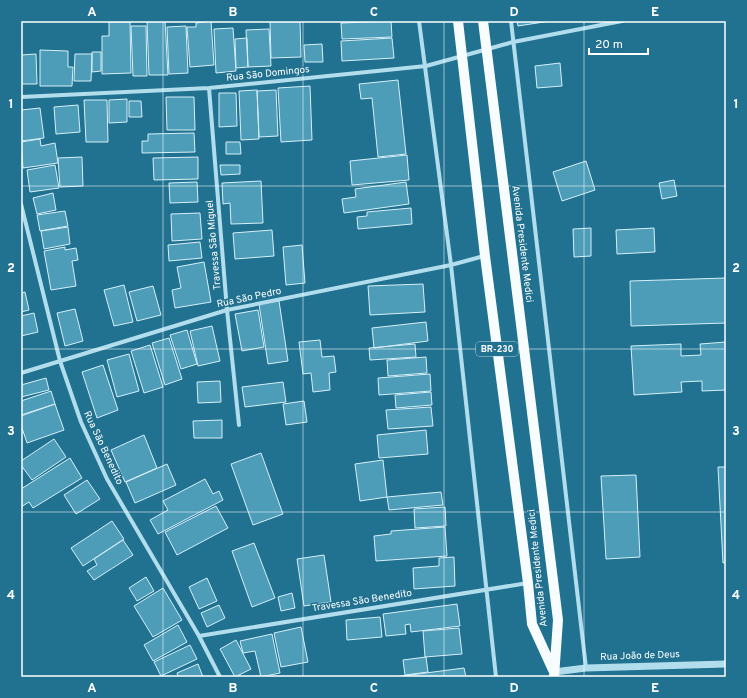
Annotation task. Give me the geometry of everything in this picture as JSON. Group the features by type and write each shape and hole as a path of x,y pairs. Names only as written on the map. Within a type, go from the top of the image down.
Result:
{"main road":[{"name":"Avenida Presidente Medici","path":"458,21 485,256 528,582 532,624 554,674"},
{"name":"Avenida Presidente Medici","path":"483,21 558,620 554,674"}],"street":[{"path":"419,21 451,265 496,677"},
{"path":"511,21 586,668"},
{"name":"Rua São Domingos","path":"21,96 209,88 426,66 513,42 622,21"},
{"name":"Travessa São Miguel","path":"209,88 227,310 239,425"},
{"name":"Rua São Benedito","path":"21,204 60,361 81,422 107,479 199,636 220,677"},
{"name":"Rua São Pedro","path":"21,373 227,310 451,265 485,256"},
{"name":"Travessa São Benedito","path":"199,636 528,582"},
{"name":"Rua João de Deus","path":"554,674 586,668 726,664"}],"building":[{"path":"147,21 165,21 168,75 149,75"},
{"path":"211,21 214,65 190,67 187,27 196,27 196,23"},
{"path":"270,21 300,21 301,57 271,58"},
{"path":"391,21 392,37 342,39 341,23"},
{"path":"517,21 550,21 518,26"},
{"path":"109,22 130,22 131,73 102,74 102,36 109,36"},
{"path":"131,26 146,26 147,76 133,76"},
{"path":"186,26 188,73 169,74 167,27"},
{"path":"233,28 236,71 216,73 214,29"},
{"path":"269,29 271,66 248,67 246,30"},
{"path":"247,38 248,67 236,68 235,39"},
{"path":"392,38 394,58 342,61 341,41"},
{"path":"322,44 323,62 305,62 304,45"},
{"path":"40,50 68,51 68,67 73,67 72,86 40,86"},
{"path":"92,52 101,52 101,71 92,72"},
{"path":"36,54 37,84 21,84 21,55"},
{"path":"75,54 92,54 91,81 74,81"},
{"path":"560,63 562,86 537,88 535,66"},
{"path":"398,80 406,154 378,157 372,98 361,99 359,84"},
{"path":"310,86 312,140 281,142 278,88"},
{"path":"257,90 259,139 241,140 239,91"},
{"path":"276,90 278,136 259,137 257,91"},
{"path":"219,93 236,93 237,126 219,127"},
{"path":"166,97 194,97 195,130 167,130"},
{"path":"127,99 127,122 109,123 109,100"},
{"path":"84,100 107,100 108,142 86,142"},
{"path":"129,101 141,101 142,117 129,117"},
{"path":"78,105 80,132 56,134 54,107"},
{"path":"40,108 44,138 21,141 21,110"},
{"path":"194,133 195,152 142,153 142,141 148,141 148,134"},
{"path":"40,139 41,146 55,143 58,163 23,168 21,142"},
{"path":"226,142 240,142 241,154 226,154"},
{"path":"407,155 409,180 352,185 350,161"},
{"path":"82,157 83,186 60,187 58,158"},
{"path":"198,157 198,179 154,180 153,158"},
{"path":"586,161 595,190 562,201 553,172"},
{"path":"55,165 59,188 30,192 27,170"},
{"path":"220,165 240,165 240,174 221,175"},
{"path":"674,180 677,196 662,199 659,183"},
{"path":"261,181 263,223 231,224 230,203 223,204 222,183"},
{"path":"197,182 198,202 170,203 169,183"},
{"path":"406,182 409,204 344,213 342,199 356,197 355,189"},
{"path":"53,193 56,210 37,214 33,198"},
{"path":"411,208 412,224 358,229 357,217 367,216 367,212"},
{"path":"65,211 68,226 40,231 37,215"},
{"path":"200,213 202,239 172,241 171,214"},
{"path":"68,227 70,244 44,249 41,231"},
{"path":"591,228 591,256 574,257 573,229"},
{"path":"654,228 655,252 617,254 616,230"},
{"path":"272,230 274,256 235,259 233,233"},
{"path":"200,242 202,258 169,261 168,245"},
{"path":"302,245 305,283 286,285 283,247"},
{"path":"65,247 65,250 76,248 78,260 72,261 76,286 51,290 44,251"},
{"path":"204,262 211,302 175,308 172,290 181,288 177,267"},
{"path":"726,278 726,323 631,326 630,281"},
{"path":"423,284 425,312 370,315 368,286"},
{"path":"124,285 133,322 114,326 104,290"},
{"path":"153,286 161,315 137,321 129,292"},
{"path":"25,292 29,310 21,312 21,293"},
{"path":"279,301 288,361 268,364 259,304"},
{"path":"75,309 83,341 65,346 57,313"},
{"path":"258,310 264,347 242,351 235,314"},
{"path":"34,313 38,332 21,336 21,316"},
{"path":"426,322 428,341 374,348 372,328"},
{"path":"212,326 220,361 198,366 190,331"},
{"path":"187,330 197,364 181,369 170,335"},
{"path":"169,338 182,379 165,385 152,343"},
{"path":"320,340 322,357 334,356 336,372 329,373 330,390 313,392 311,373 303,374 299,342"},
{"path":"726,342 726,390 702,391 702,381 681,382 682,392 634,395 631,346 681,344 681,356 701,355 700,344"},
{"path":"415,344 416,357 370,360 369,348"},
{"path":"150,345 163,387 144,393 131,351"},
{"path":"129,354 139,391 117,397 107,360"},
{"path":"426,357 427,373 388,376 387,360"},
{"path":"103,365 118,410 97,418 82,372"},
{"path":"430,374 431,391 379,395 378,378"},
{"path":"46,378 49,390 21,397 21,385"},
{"path":"220,381 221,402 198,403 197,382"},
{"path":"283,382 286,402 245,407 242,387"},
{"path":"51,391 55,404 21,415 21,401"},
{"path":"431,392 432,405 396,408 395,395"},
{"path":"304,401 307,422 286,425 283,404"},
{"path":"55,404 64,430 27,443 21,425 21,416"},
{"path":"431,407 433,426 388,429 386,410"},
{"path":"222,420 222,438 194,438 193,421"},
{"path":"426,430 428,454 379,458 377,435"},
{"path":"144,435 157,468 125,482 111,450"},
{"path":"54,439 66,457 32,480 21,465 21,461"},
{"path":"261,453 283,514 253,525 231,464"},
{"path":"70,458 82,478 33,508 29,502 21,507 21,489"},
{"path":"383,460 387,497 360,501 355,464"},
{"path":"167,464 176,485 135,503 126,482"},
{"path":"718,467 726,467 726,562 723,563"},
{"path":"636,475 640,557 606,559 601,476"},
{"path":"205,479 213,494 219,491 223,500 158,534 150,520 168,510 163,501"},
{"path":"87,480 100,499 76,514 64,495"},
{"path":"441,492 443,505 389,510 387,497"},
{"path":"216,506 228,528 177,555 165,532"},
{"path":"445,507 446,526 415,528 414,509"},
{"path":"112,521 124,539 83,566 71,548"},
{"path":"445,527 447,556 376,561 374,536 391,534 391,531"},
{"path":"123,540 133,555 94,580 87,571 97,565 94,559"},
{"path":"254,543 275,598 252,607 232,551"},
{"path":"324,555 331,602 304,606 297,559"},
{"path":"454,557 455,586 414,589 413,568 439,566 439,558"},
{"path":"146,577 154,591 137,601 129,588"},
{"path":"207,578 217,601 199,609 189,587"},
{"path":"163,588 182,620 153,637 134,606"},
{"path":"292,593 295,608 281,611 278,597"},
{"path":"457,604 460,626 411,632 410,624 405,625 406,634 386,636 383,614"},
{"path":"219,605 225,618 207,627 201,613"},
{"path":"380,617 382,637 347,640 346,620"},
{"path":"178,625 187,642 153,661 144,645"},
{"path":"301,627 308,662 281,667 274,633"},
{"path":"459,628 462,654 425,657 423,631"},
{"path":"272,634 280,673 261,677 255,651 243,653 240,641"},
{"path":"236,640 251,669 235,677 220,649"},
{"path":"190,645 197,659 161,676 154,662"},
{"path":"426,657 428,672 405,675 403,660"},
{"path":"198,664 203,677 178,677 177,673"},
{"path":"464,668 466,677 395,677"}]}
